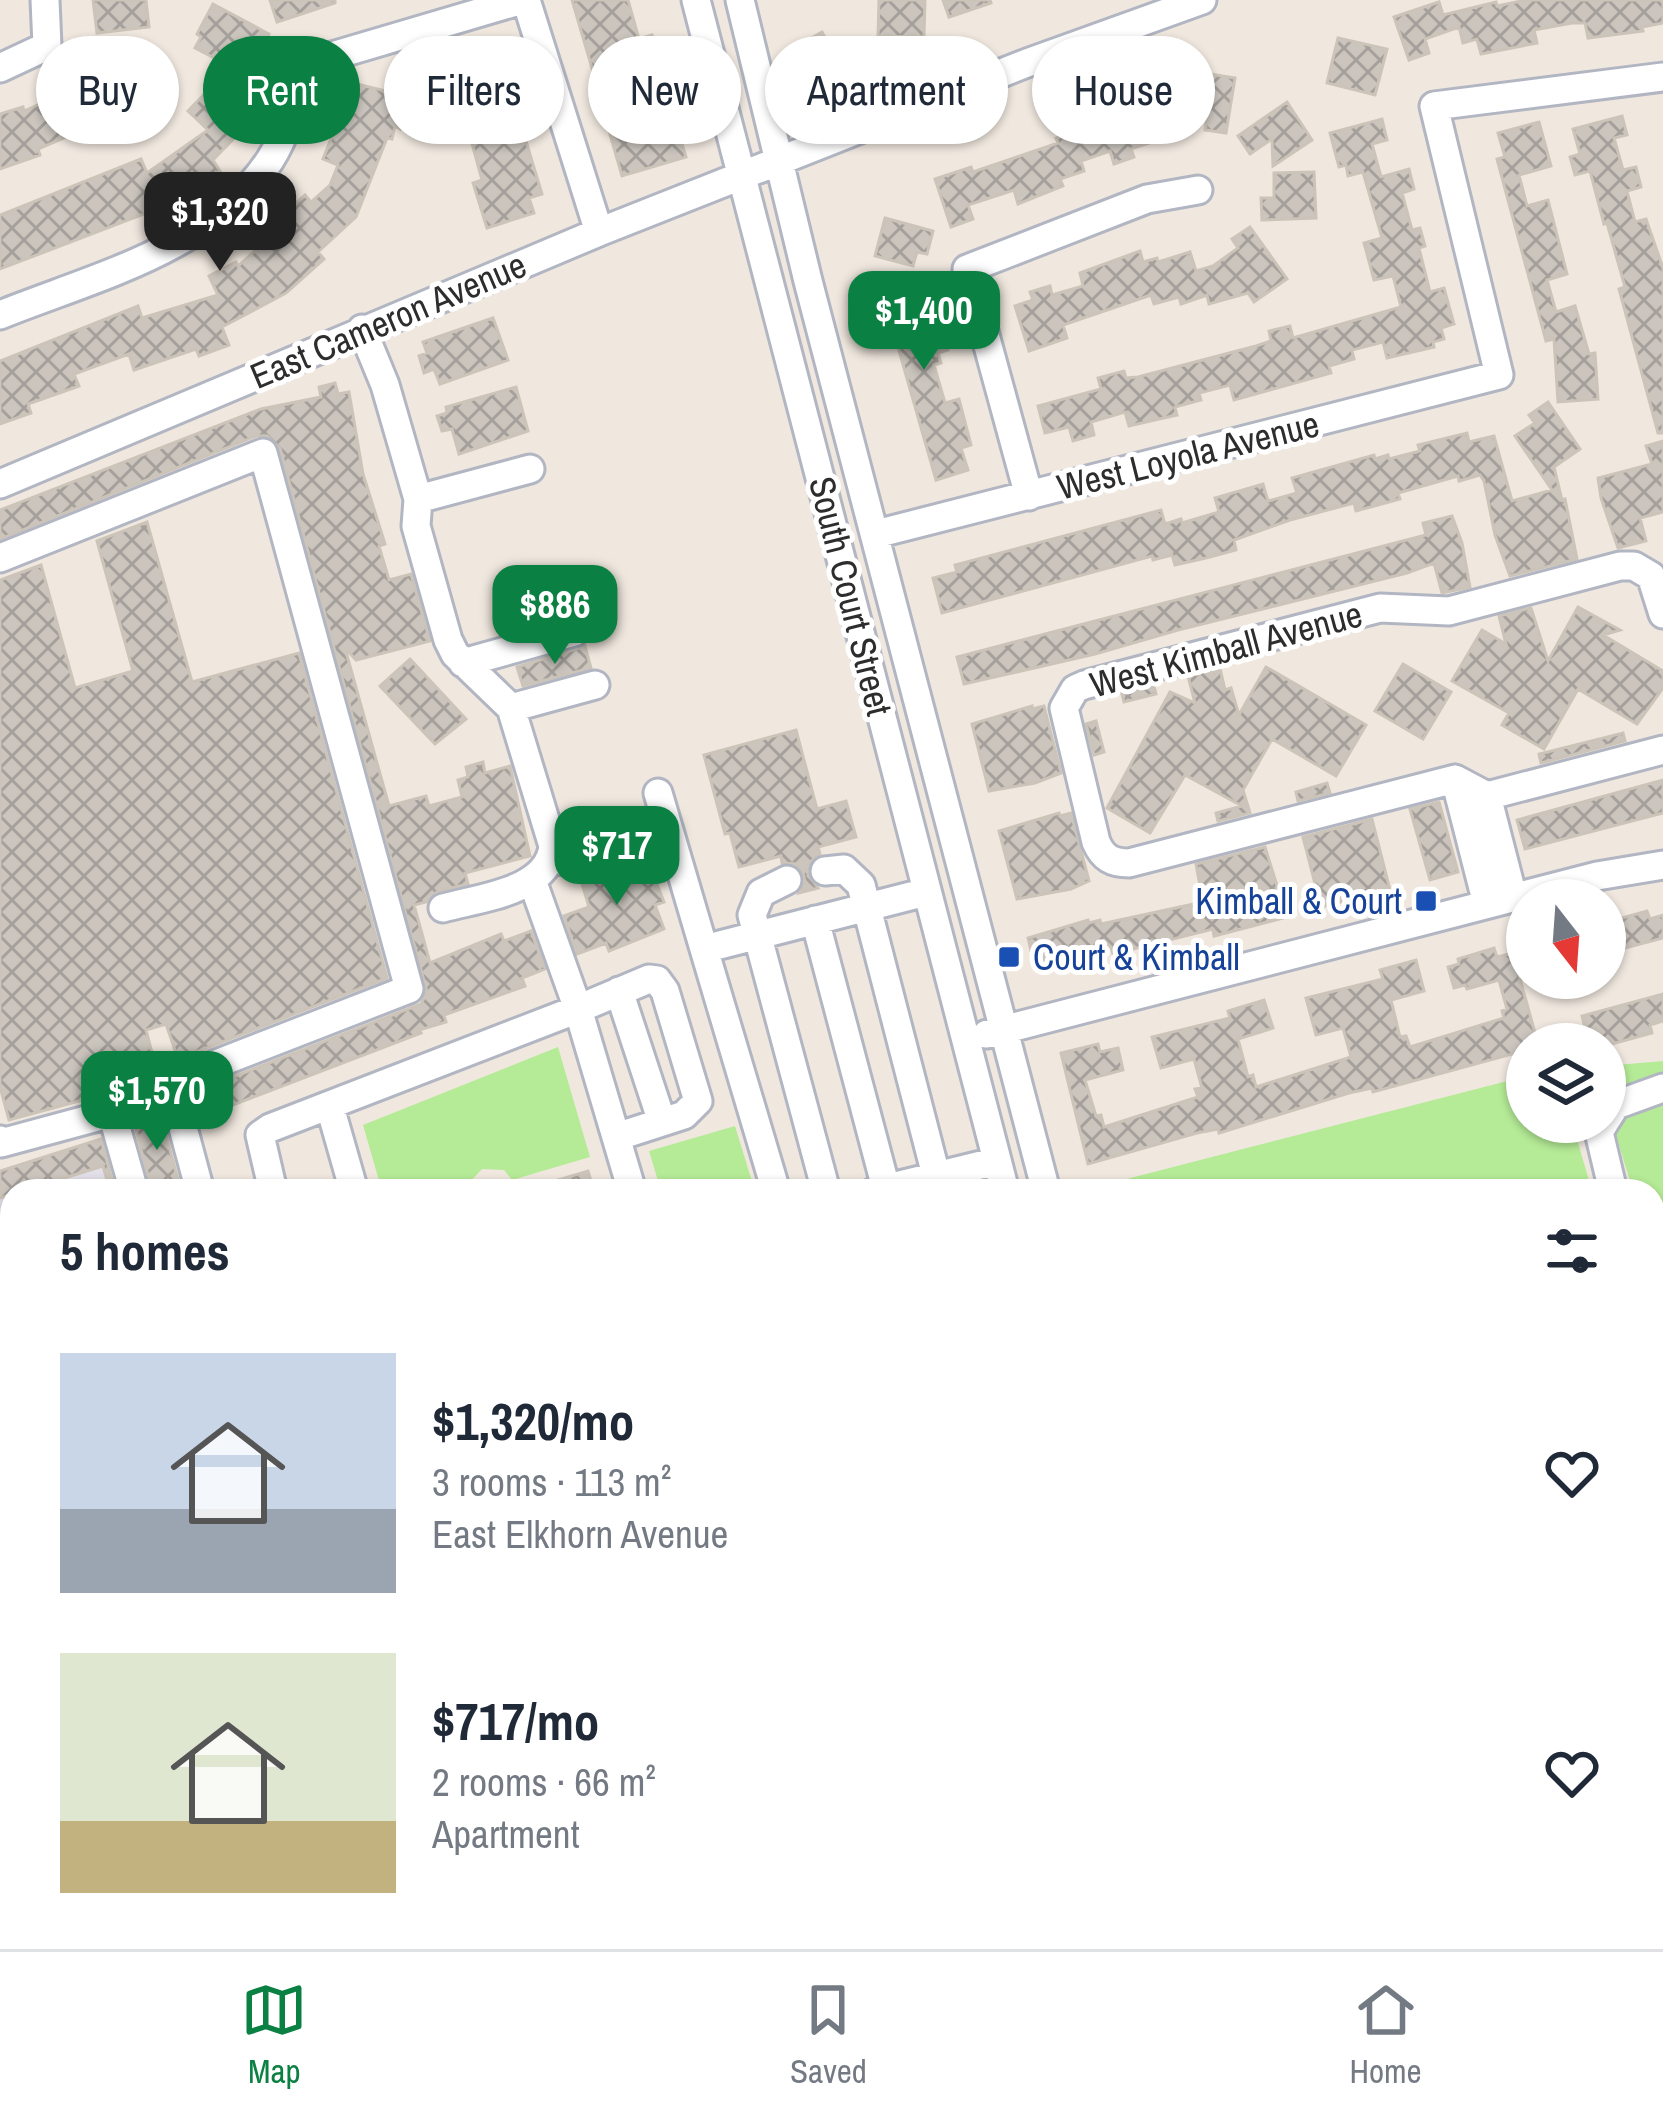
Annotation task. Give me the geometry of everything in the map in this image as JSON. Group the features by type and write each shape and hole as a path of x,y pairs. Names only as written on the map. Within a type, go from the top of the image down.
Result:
{"street":[{"path":"0,68 46,46 44,0"},
{"path":"0,314 168,247 203,228 244,193 272,158 305,64 524,0 599,232"},
{"name":"South Court Street","path":"696,0 1002,1179"},
{"name":"South Court Street","path":"740,0 1043,1179"},
{"name":"East Cameron Avenue","path":"0,484 599,232 1027,63 1202,0"},
{"name":"West Loyola Avenue","path":"875,534 1499,375 1433,106 1661,83"},
{"path":"1029,496 968,269 1147,199 1198,190"},
{"path":"362,329 385,385 418,499 416,526 450,647 511,708 553,846 552,859 532,880 443,908"},
{"path":"0,558 263,453 409,989 134,1096 112,1113 0,1140"},
{"path":"418,499 530,469"},
{"name":"West Kimball Avenue","path":"1455,779 1118,863 1108,860 1096,842 1064,708 1075,689 1084,685 1380,608 1444,612 1620,566 1634,566 1651,576 1663,614"},
{"path":"464,663 574,632"},
{"path":"511,708 595,685"},
{"path":"1455,779 1487,796 1663,750"},
{"path":"1455,779 1485,841 1500,901"},
{"path":"658,793 772,1179"},
{"path":"1485,841 1487,796"},
{"path":"552,859 568,861 640,843"},
{"path":"965,1039 1597,876 1663,866"},
{"path":"824,871 844,869 853,875 867,904 936,1175"},
{"path":"532,880 578,1009 628,1179"},
{"path":"787,880 761,893 752,915 823,1179"},
{"path":"704,949 926,892"},
{"path":"815,920 878,1179"},
{"path":"270,1179 260,1135 270,1128 649,979 662,984 698,1093 693,1110 616,1137"},
{"path":"620,991 662,1122"},
{"path":"171,1083 197,1179"},
{"path":"1626,1101 1663,1088"},
{"path":"329,1107 350,1179"},
{"path":"112,1113 131,1179"},
{"path":"1602,1143 1610,1179"},
{"path":"920,1179 998,1161"}],"shaded area":[{"path":"105,1166 108,1179 54,1179"}],"green space":[{"path":"558,1047 590,1157 515,1179 504,1170 482,1169 473,1179 379,1179 363,1125"},
{"path":"1663,1061 1663,1082 1626,1092 1626,1064"},
{"path":"1506,1081 1506,1143 1578,1143 1589,1179 1127,1179"},
{"path":"1663,1104 1663,1179 1629,1179 1618,1143 1626,1143 1626,1114"},
{"path":"735,1126 751,1179 657,1179 649,1151"}],"building":[{"path":"93,0 146,0 149,27 97,33"},
{"path":"270,0 335,0 335,3 277,22"},
{"path":"572,0 628,0 638,36 588,36 588,55"},
{"path":"879,0 925,0 924,36 878,36"},
{"path":"943,0 990,0 991,3 949,17"},
{"path":"1526,0 1663,0 1663,23 1642,27 1643,31 1588,38 1585,23 1572,23 1534,30 1537,43 1481,54 1477,39 1463,43 1459,27 1425,39 1429,53 1409,60 1394,17 1439,2 1443,15"},
{"path":"213,4 269,34 203,36 203,52 195,48 201,37 197,34"},
{"path":"1338,38 1387,49 1375,95 1327,83"},
{"path":"1215,75 1235,78 1226,133 1215,131"},
{"path":"360,85 384,91 385,144 356,217 318,252 324,259 286,293 222,327 229,345 199,356 196,349 134,370 129,354 74,374 79,386 28,404 31,413 0,424 0,361 138,306 142,318 218,295 209,276 236,262 238,266 294,216 288,211 305,195 311,202 330,185 338,165 323,159 329,144 360,144"},
{"path":"203,96 203,125 188,111"},
{"path":"1287,102 1312,140 1273,166 1272,139 1250,154 1238,136"},
{"path":"36,106 36,144 50,144 38,149 40,155 0,169 0,114 23,107 24,111"},
{"path":"1622,116 1627,135 1614,138 1623,170 1636,167 1641,187 1627,191 1635,222 1646,219 1663,268 1663,433 1658,433 1619,289 1625,287 1590,171 1575,175 1570,157 1580,154 1573,129"},
{"path":"1382,119 1387,140 1372,144 1381,177 1409,169 1414,189 1402,193 1412,230 1420,228 1425,246 1419,248 1430,292 1444,288 1454,324 1441,328 1444,339 1433,342 1434,347 1387,358 1383,342 1352,350 1354,359 1329,366 1331,373 1234,400 1230,385 1199,393 1201,400 1175,407 1177,415 1129,426 1125,412 1091,422 1094,435 1073,441 1069,427 1045,433 1038,406 1101,389 1098,378 1124,371 1126,378 1138,377 1271,341 1269,331 1290,326 1293,338 1401,307 1393,276 1374,280 1364,243 1382,238 1363,172 1348,176 1346,165 1339,167 1330,133"},
{"path":"1539,122 1551,166 1519,175 1527,206 1548,200 1567,274 1547,280 1556,312 1575,306 1589,354 1595,353 1598,399 1558,402 1554,339 1546,341 1497,159 1505,157 1498,133"},
{"path":"203,134 203,144 229,144 213,160 220,171 178,201 0,269 0,215 141,159 147,173"},
{"path":"472,144 527,144 542,194 529,198 534,213 487,228 473,183 482,180"},
{"path":"613,144 682,144 686,157 622,176"},
{"path":"1055,144 1146,144 1131,149 1134,157 1114,164 1110,151 1081,161 1084,171 1060,179 1063,186 1018,204 1014,190 968,205 973,219 951,227 935,179 971,167 973,172"},
{"path":"1314,172 1316,218 1262,220 1261,198 1274,198 1274,173"},
{"path":"885,218 933,231 927,254 917,252 913,266 875,256"},
{"path":"1250,227 1287,279 1254,302 1248,293 1209,304 1207,295 1181,304 1179,297 1154,304 1151,295 1063,325 1067,338 1029,351 1015,306 1033,300 1030,292 1050,286 1052,295 1083,286 1080,273 1140,251 1143,262 1190,252 1196,271 1213,266 1238,248 1232,239"},
{"path":"911,273 904,301 922,296 930,325 940,322 948,350 938,353 941,363 934,365 945,403 959,399 971,445 961,448 968,470 936,480 892,326 884,328 876,303 869,305 864,286"},
{"path":"493,318 508,360 440,384 434,369 424,373 419,356 427,353 423,342"},
{"path":"335,383 338,394 349,392 389,580 411,574 430,641 356,660 345,648 389,806 426,796 429,806 462,797 458,780 468,777 466,767 483,762 485,773 510,766 530,856 465,873 468,884 438,891 414,905 430,963 501,934 504,941 531,931 545,969 522,978 525,986 444,1015 446,1022 419,1030 421,1033 199,1118 192,1093 421,1004 427,992 280,448 267,436 256,436 0,539 0,510 261,409 321,397 319,387"},
{"path":"516,387 528,431 459,454 452,429 442,431 437,416 447,413 446,407"},
{"path":"1548,402 1580,449 1554,467 1577,559 1510,576 1495,535 1484,481 1480,475 1459,481 1458,476 1356,511 1354,503 1290,520 1234,540 1236,550 1206,558 1175,565 1172,555 1153,560 1152,556 942,613 933,578 957,572 955,565 1161,510 1165,524 1181,519 1182,523 1219,512 1215,498 1263,484 1268,501 1297,493 1292,478 1374,455 1375,459 1388,455 1389,459 1420,451 1418,445 1467,433 1469,442 1494,436 1512,501 1552,490 1515,436 1535,423 1529,415"},
{"path":"1663,441 1663,512 1640,518 1646,541 1618,548 1598,478 1652,464 1646,446"},
{"path":"1452,516 1470,587 1442,593 1434,563 1095,654 964,684 957,657 1426,535 1423,523"},
{"path":"147,522 192,682 299,653 387,978 178,1059 166,1024 146,1030 156,1068 107,1086 109,1093 9,1120 0,1087 0,580 41,565 75,688 133,671 97,541"},
{"path":"1578,607 1620,630 1603,635 1663,671 1663,688 1637,724 1578,689 1544,749 1502,725 1509,713 1452,681 1482,630 1506,644 1499,616 1531,608 1548,661"},
{"path":"585,646 591,668 523,686 517,667"},
{"path":"410,659 466,719 435,744 380,686"},
{"path":"1403,664 1451,692 1423,739 1375,711"},
{"path":"1266,667 1366,725 1336,776 1272,739 1243,790 1250,813 1218,821 1216,813 1242,806 1185,775 1150,833 1107,808 1170,692 1195,703 1188,676 1220,668 1225,690 1231,688 1239,715"},
{"path":"1154,686 1156,694 1124,702 1122,694"},
{"path":"1044,706 1061,773 989,791 972,724"},
{"path":"1096,721 1104,752 1094,755 1086,724"},
{"path":"796,730 817,809 846,801 856,837 818,847 820,854 809,863 807,872 818,888 799,893 805,882 803,873 796,864 782,863 781,856 739,867 704,755"},
{"path":"1623,733 1625,741 1541,763 1539,754"},
{"path":"1663,780 1663,813 1525,849 1517,820"},
{"path":"1327,783 1330,793 1298,801 1296,792"},
{"path":"1439,802 1458,872 1430,880 1410,809"},
{"path":"1071,813 1089,881 1017,899 999,831"},
{"path":"1372,819 1390,890 1321,907 1303,837"},
{"path":"1265,847 1283,918 1214,936 1213,929 1113,954 1111,947 1035,967 1028,938 1088,920 1101,924 1203,902 1196,864"},
{"path":"647,859 664,902 655,905 664,929 609,951 606,943 577,954 564,916 589,907 580,877"},
{"path":"1647,911 1650,919 1663,915 1663,938 1626,948 1626,917"},
{"path":"1494,948 1497,957 1506,955 1506,999 1526,999 1532,1023 1506,1023 1506,1056 1088,1164 1061,1053 1098,1044 1100,1052 1118,1048 1123,1070 1085,1080 1104,1127 1198,1097 1195,1089 1202,1088 1194,1059 1161,1068 1152,1037 1230,1018 1228,1011 1264,1000 1273,1028 1238,1039 1248,1077 1253,1075 1256,1087 1351,1057 1343,1028 1316,1035 1306,998 1383,979 1380,970 1416,960 1424,991 1391,1000 1400,1037 1406,1036 1410,1047 1504,1018 1502,1011 1507,1009 1499,980 1454,988 1448,967 1459,964 1458,959"},
{"path":"1663,994 1663,1021 1650,1025 1652,1033 1626,1040 1626,1023 1584,1023 1582,1016"},
{"path":"160,1112 178,1179 149,1179 133,1119"},
{"path":"101,1139 112,1179 107,1179 103,1166 61,1179 0,1179 0,1171"},
{"path":"588,1171 590,1179 561,1179"}],"place":[{"name":"Kimball & Court","path":"1426,901"},
{"name":"Court & Kimball","path":"1009,957"}]}
